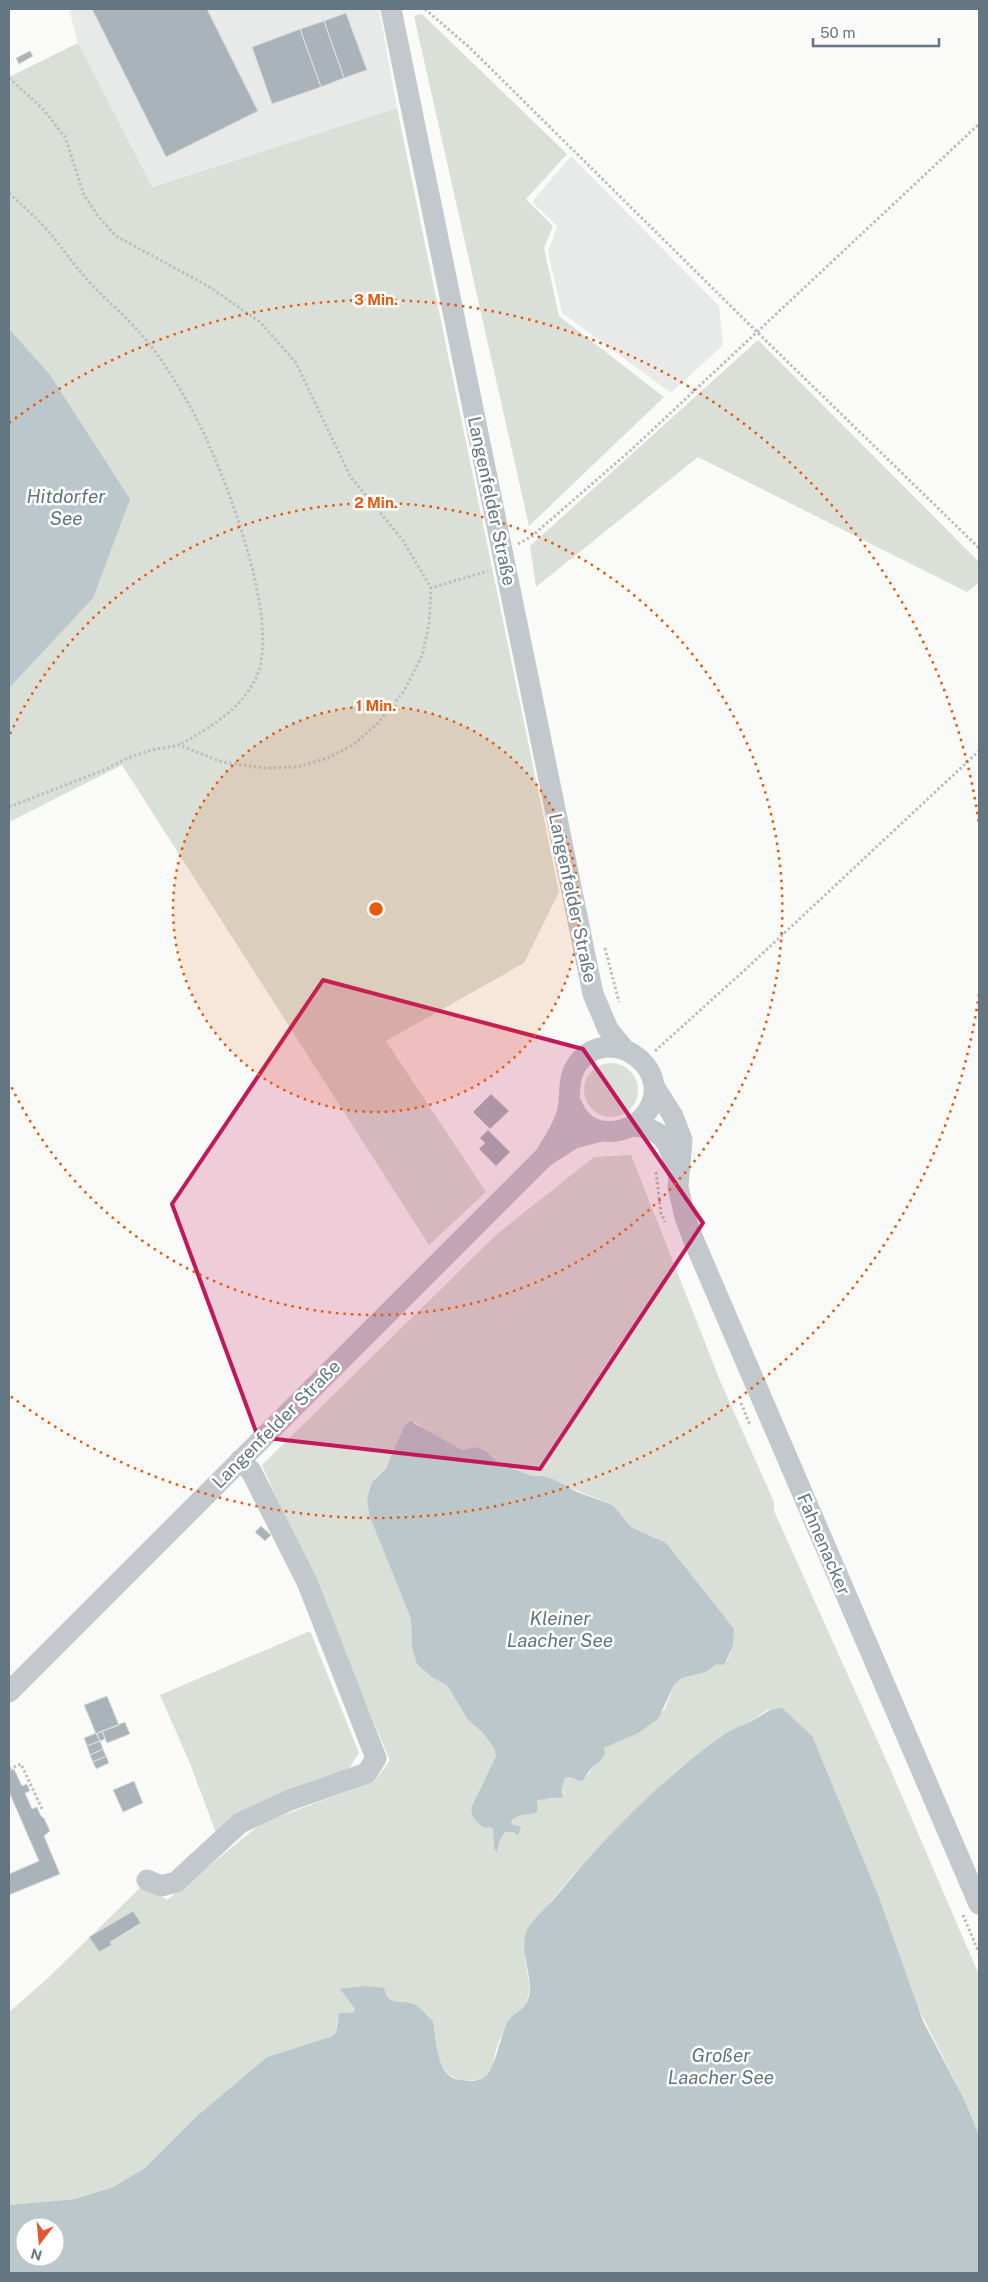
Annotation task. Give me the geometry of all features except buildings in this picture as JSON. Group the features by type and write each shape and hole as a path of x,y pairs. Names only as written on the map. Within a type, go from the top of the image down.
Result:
{"street":[{"name":"Langenfelder Straße","path":"391,9 593,994 608,1029 625,1050 643,1062"},
{"name":"Langenfelder Straße","path":"9,1692 245,1466 544,1157 562,1127 570,1099 569,1090 572,1072 584,1056 592,1031 593,994"},
{"path":"584,1056 592,1051 603,1048 614,1047 625,1050"},
{"path":"633,1126 640,1121 651,1105 654,1086 648,1069 643,1062"},
{"name":"Fahnenacker","path":"654,1086 673,1116 682,1140 678,1180"},
{"path":"570,1099 581,1120 589,1127 601,1131"},
{"name":"Langenfelder Straße","path":"544,1157 574,1138 601,1131 612,1132 633,1126"},
{"name":"Fahnenacker","path":"633,1126 647,1127 660,1135 672,1152 678,1180 680,1202 694,1241 979,1904"},
{"name":"Langenfelder Straße","path":"147,1880 161,1886 176,1882 240,1823 290,1800 367,1773 376,1758 307,1582 245,1466"}],"path":[{"path":"425,9 483,60 756,331 979,548"},
{"path":"9,78 42,108 65,137 84,195 98,216 116,236 208,286 260,322 296,363 350,476 402,539 431,588 429,625 422,656 404,691 377,724 354,744 328,758 297,767 264,768 222,762 179,745"},
{"path":"431,588 503,558 532,536 630,450 979,124"},
{"path":"9,193 37,219 84,276 146,339 190,406 227,488 255,572 263,626 263,653 256,678 242,700 224,719 179,745 151,750 128,758 104,770 9,807"},
{"path":"643,1062 979,751"},
{"path":"9,1769 21,1764 43,1811"}],"highlighted area":[{"path":"323,980 583,1049 703,1223 540,1469 258,1437 172,1204"}],"shaded area":[{"path":"69,9 379,9 397,108 151,187 78,43"},
{"path":"422,14 567,154 526,199 553,226 544,248 559,316 664,397 529,526 414,16"},
{"path":"78,43 152,187 397,108 559,892 524,963 386,1041 486,1192 429,1245 122,765 9,822 9,77"},
{"path":"571,156 719,306 723,345 671,393 562,313 548,252 557,226 532,202"},
{"path":"758,340 979,562 979,583 967,592 698,457 536,587 530,546"},
{"path":"606,1063 616,1063 626,1067 634,1075 638,1090 634,1105 626,1113 616,1117 606,1117 596,1113 588,1105 584,1095 584,1085 588,1075 596,1067"},
{"path":"631,1155 721,1383 774,1502 774,1511 892,1773 979,1975 979,2135 964,2099 768,1709 753,1720 723,1735 675,1772 572,1876 526,1932 525,1958 530,1989 525,2008 509,2020 497,2046 492,2067 486,2077 477,2080 459,2080 448,2074 439,2063 433,2021 415,2005 393,2002 386,1994 341,1990 355,2009 353,2013 337,2020 336,2032 333,2036 267,2057 198,2115 145,2168 113,2187 75,2199 9,2205 9,2012 48,1978 143,1885 167,1900 262,1823 375,1781 390,1760 262,1465 497,1234 594,1157","holes":["415,1422 434,1436 462,1450 475,1447 484,1450 499,1463 532,1476 541,1476 613,1505 631,1527 656,1538 733,1646 727,1661 717,1664 706,1672 682,1678 674,1685 665,1709 625,1739 604,1748 600,1762 592,1767 589,1774 575,1780 570,1776 565,1778 562,1789 564,1793 553,1799 540,1798 537,1800 538,1808 534,1813 518,1816 512,1820 511,1824 516,1827 514,1832 505,1832 499,1842 497,1852 494,1849 493,1829 479,1825 471,1808 496,1756 494,1748 483,1733 468,1720 447,1684 433,1678 412,1647 411,1619 369,1515 367,1498 372,1482 385,1468"]},
{"path":"310,1631 359,1753 346,1773 216,1833 191,1766 160,1695"}],"water":[{"name":"Hitdorfer See","path":"9,329 50,375 130,499 93,598 9,688"},
{"name":"Kleiner Laacher See","path":"410,1421 462,1450 475,1447 484,1450 499,1463 532,1476 553,1479 577,1492 613,1505 631,1527 666,1543 734,1629 733,1646 724,1665 717,1664 706,1672 682,1678 674,1685 658,1719 638,1733 604,1748 605,1753 600,1762 592,1767 583,1780 579,1781 570,1777 565,1778 562,1789 563,1797 537,1800 538,1808 536,1813 518,1816 512,1820 511,1824 521,1827 518,1835 514,1832 505,1832 499,1842 497,1852 494,1849 493,1829 490,1827 485,1828 477,1822 472,1815 471,1808 496,1756 494,1748 483,1733 468,1720 447,1685 433,1678 417,1664 412,1647 411,1619 369,1515 367,1498 372,1482 386,1468 405,1425"},
{"name":"Großer Laacher See","path":"782,1708 812,1736 878,1895 923,2021 964,2099 979,2135 979,2273 9,2273 9,2205 75,2199 113,2187 145,2168 198,2115 267,2057 333,2036 336,2032 339,2013 353,2013 355,2009 340,1989 366,1986 384,1988 389,1999 416,2005 433,2021 439,2057 447,2073 453,2078 465,2080 482,2079 485,2077 493,2065 507,2023 513,2015 523,2008 528,1998 530,1984 524,1944 527,1930 532,1922 612,1833 654,1791 725,1734 769,1711"}]}
